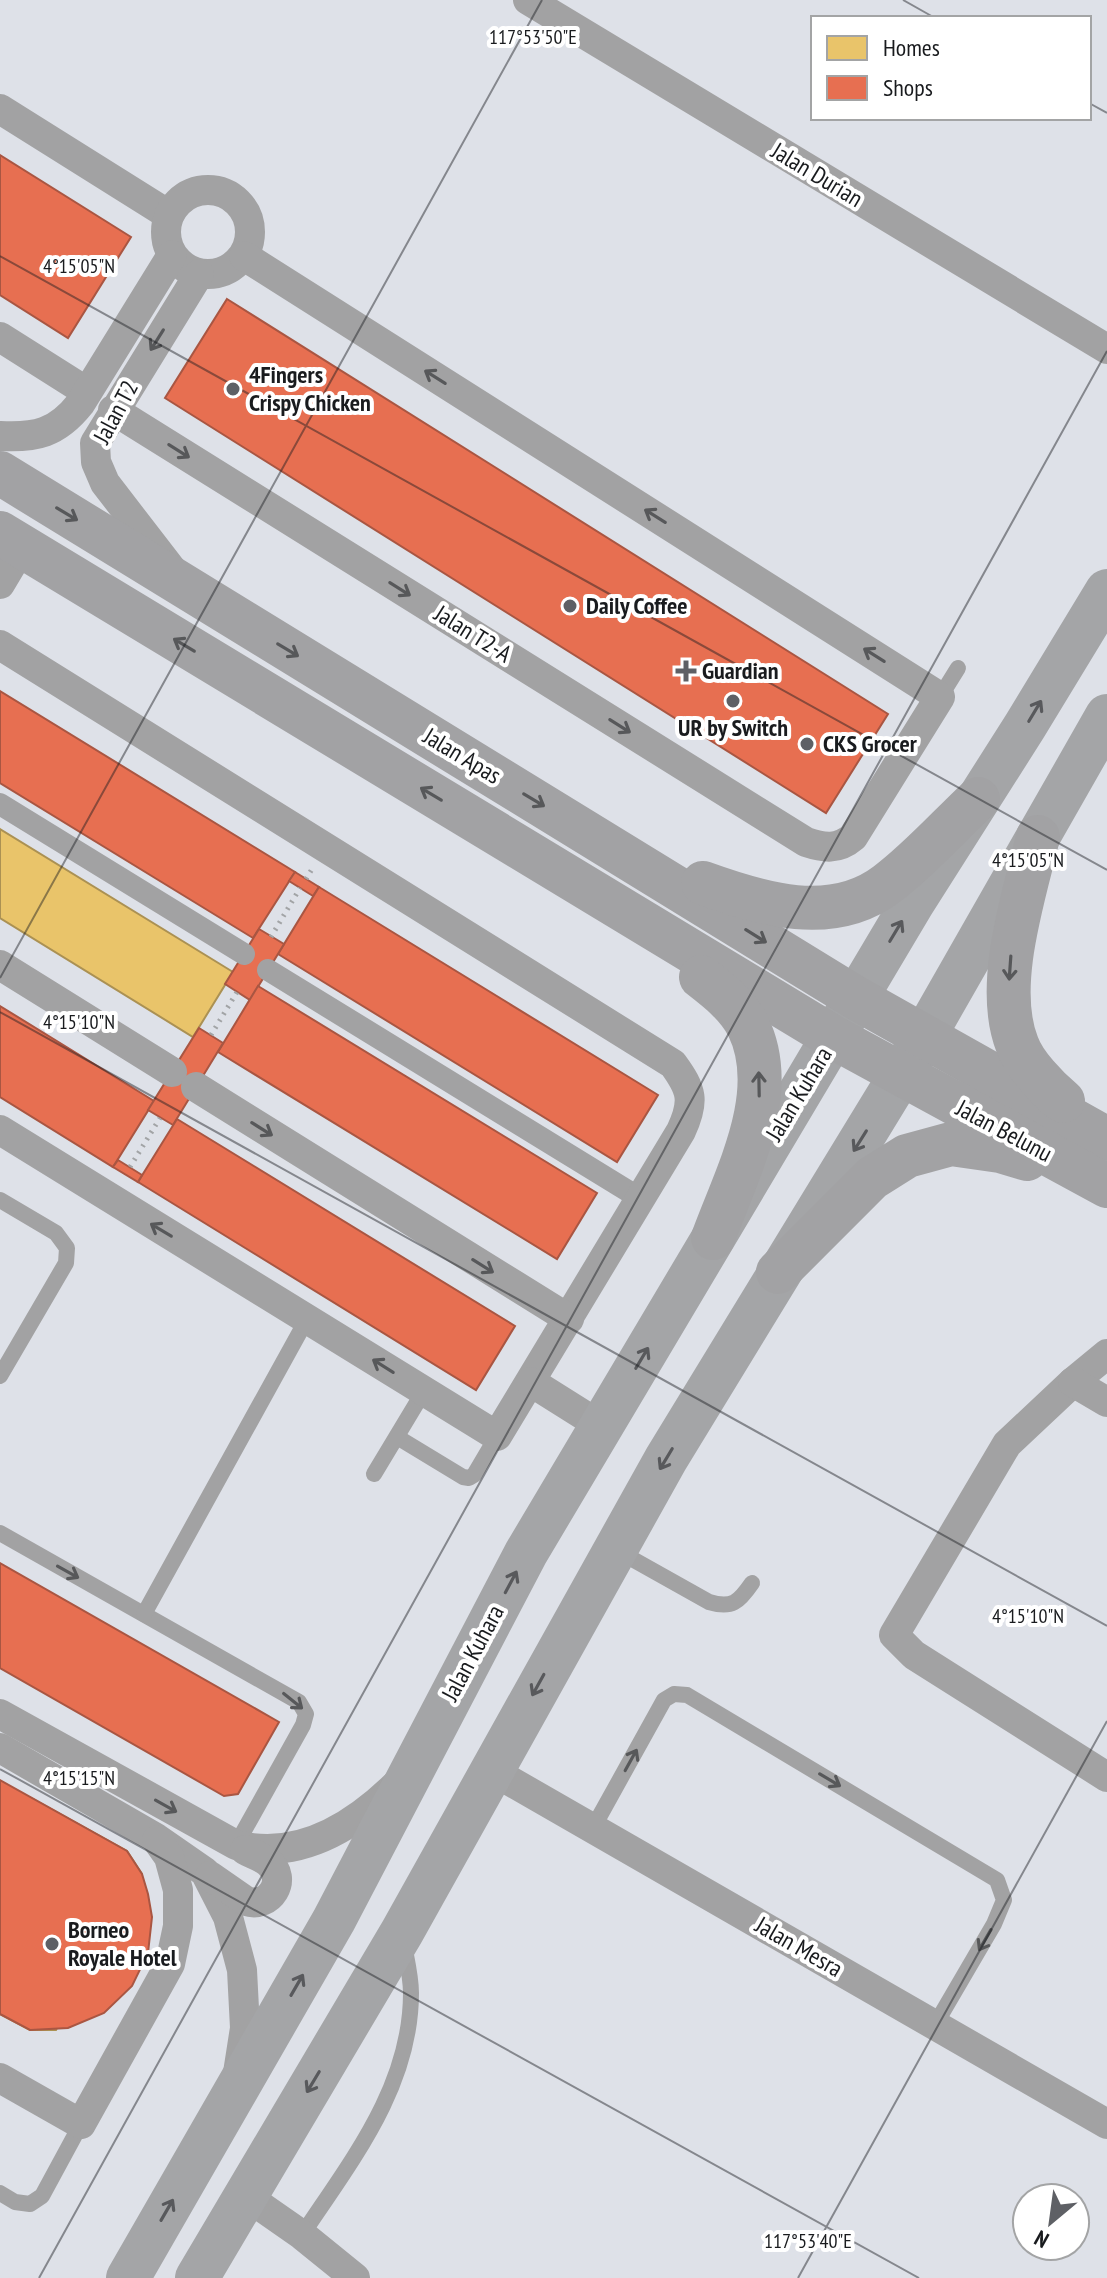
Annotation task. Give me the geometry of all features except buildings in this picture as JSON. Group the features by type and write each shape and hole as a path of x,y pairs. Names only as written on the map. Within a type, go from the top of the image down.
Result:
{"highway":[{"name":"Jalan Apas","path":"0,473 856,998 925,1035"},
{"path":"0,495 20,519 23,532 11,540"},
{"name":"Jalan Apas","path":"11,540 833,1037 901,1075"},
{"path":"625,856 748,899 780,907 816,909 854,901 886,885 978,799"},
{"path":"1038,837 1011,950 1008,996 1017,1045 1104,1160"},
{"path":"600,896 730,1000 748,1026 758,1062 759,1096 752,1132 713,1238"},
{"name":"Jalan Belunu","path":"925,1035 1104,1160"},
{"name":"Jalan Belunu","path":"901,1075 1104,1160"},
{"path":"778,1272 872,1178 907,1156 951,1144 1104,1160"}],"main road":[{"path":"856,998 1107,591"},
{"path":"197,2278 402,1932 614,1549 778,1272 925,1035 1107,716"},
{"name":"Jalan Kuhara","path":"128,2278 334,1920 526,1553 856,998"},
{"path":"165,2278 206,2209 246,2196"}],"street":[{"name":"Jalan Durian","path":"528,0 1107,349"},
{"path":"0,109 169,215"},
{"path":"201,190 229,194 248,215 250,243 244,256 224,272 199,274 188,270 172,255 166,229 169,215 176,203 187,194 201,190"},
{"name":"Jalan T2","path":"0,436 19,437 46,432 66,421 172,255"},
{"path":"244,256 940,697"},
{"name":"Jalan T2","path":"184,586 105,483 96,462 95,443 199,274"},
{"path":"0,337 87,392"},
{"name":"Jalan T2-A","path":"113,410 806,842 821,847 836,847 853,837 940,697"},
{"path":"0,584 11,540"},
{"path":"0,645 673,1064 691,1095 690,1112 641,1199 497,1436 0,1130"},
{"path":"0,804 244,954"},
{"path":"0,965 569,1319"},
{"path":"268,970 641,1199"},
{"path":"1107,1354 1007,1444 894,1635 914,1655 1107,1777"},
{"path":"531,1382 601,1426"},
{"path":"1073,1382 1107,1402"},
{"path":"0,1714 269,1862 277,1874 275,1892 265,1900 252,1903 156,1838 4,1753"},
{"path":"236,1845 268,1851 314,1840 372,1808 414,1767"},
{"name":"Jalan Mesra","path":"491,1770 1107,2124"},
{"path":"0,2078 81,2124 170,1964 178,1926 178,1890 169,1857 156,1838"},
{"path":"205,1872 228,1917 242,1970 245,2028 234,2094"},
{"path":"246,2196 302,2235 355,2278"}],"lane":[{"path":"940,697 958,668"},
{"path":"0,1200 56,1233 67,1248 66,1263 0,1376"},
{"path":"144,1614 307,1319"},
{"path":"374,1474 424,1391"},
{"path":"397,1437 469,1478 474,1475 497,1436"},
{"path":"0,1533 299,1702 306,1714 303,1725 236,1845"},
{"path":"614,1549 721,1606 731,1606 739,1601 752,1583"},
{"path":"593,1828 664,1700 674,1694 687,1695 997,1880 1004,1900 994,1924 935,2025"},
{"path":"302,2235 368,2137 390,2092 406,2040 411,1993 402,1932"},
{"path":"0,2193 15,2202 30,2204 42,2196 81,2124"}],"path":[{"path":"271,937 300,888"},
{"path":"211,1035 237,992"},
{"path":"130,1167 160,1118"}],"place":[{"name":"4Fingers Crispy Chicken","path":"233,389"},
{"name":"Daily Coffee","path":"570,606"},
{"name":"Guardian","path":"686,671"},
{"name":"UR by Switch","path":"733,701"},
{"name":"CKS Grocer","path":"807,744"},
{"name":"Borneo Royale Hotel","path":"52,1944"}]}
